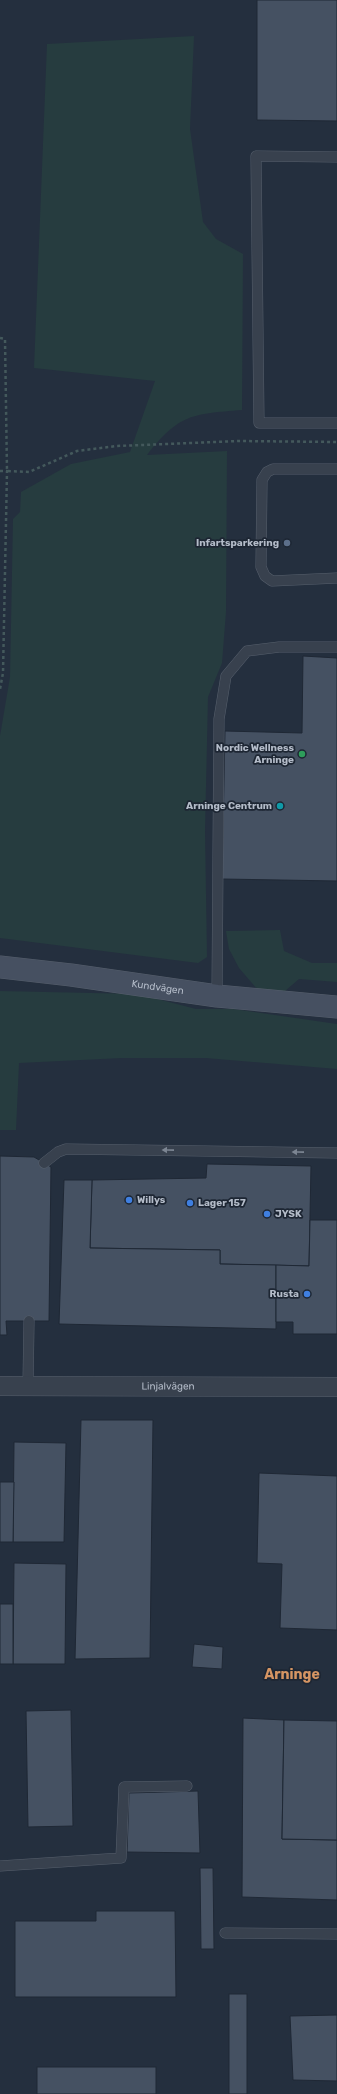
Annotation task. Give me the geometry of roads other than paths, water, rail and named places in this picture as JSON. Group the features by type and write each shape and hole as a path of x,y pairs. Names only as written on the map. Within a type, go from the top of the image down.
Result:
{"street":[{"name":"Kundvägen","path":"0,967 71,975 217,996 337,1007"},
{"name":"Kundvägen","path":"316,1004 337,1000"},
{"name":"Linjalvägen","path":"0,1386 337,1387"}],"lane":[{"path":"337,157 256,156 259,423 337,423"},
{"path":"337,469 273,469 267,472 262,480 261,566 265,576 272,581 337,578"},
{"path":"217,996 219,719 226,676 247,651 279,647 337,647"},
{"path":"44,1163 58,1152 66,1149 337,1153"},
{"path":"28,1385 29,1321"},
{"path":"0,1866 121,1858 124,1788 187,1786"},
{"path":"225,1933 337,1934"}],"place":[{"name":"Infartsparkering","path":"287,543"},
{"name":"Nordic Wellness Arninge","path":"302,754"},
{"name":"Arninge Centrum","path":"280,806"},
{"name":"Willys","path":"129,1200"},
{"name":"Lager 157","path":"190,1203"},
{"name":"JYSK","path":"267,1214"},
{"name":"Rusta","path":"307,1294"}],"district":[{"name":"Arninge","path":"292,1674"}]}
